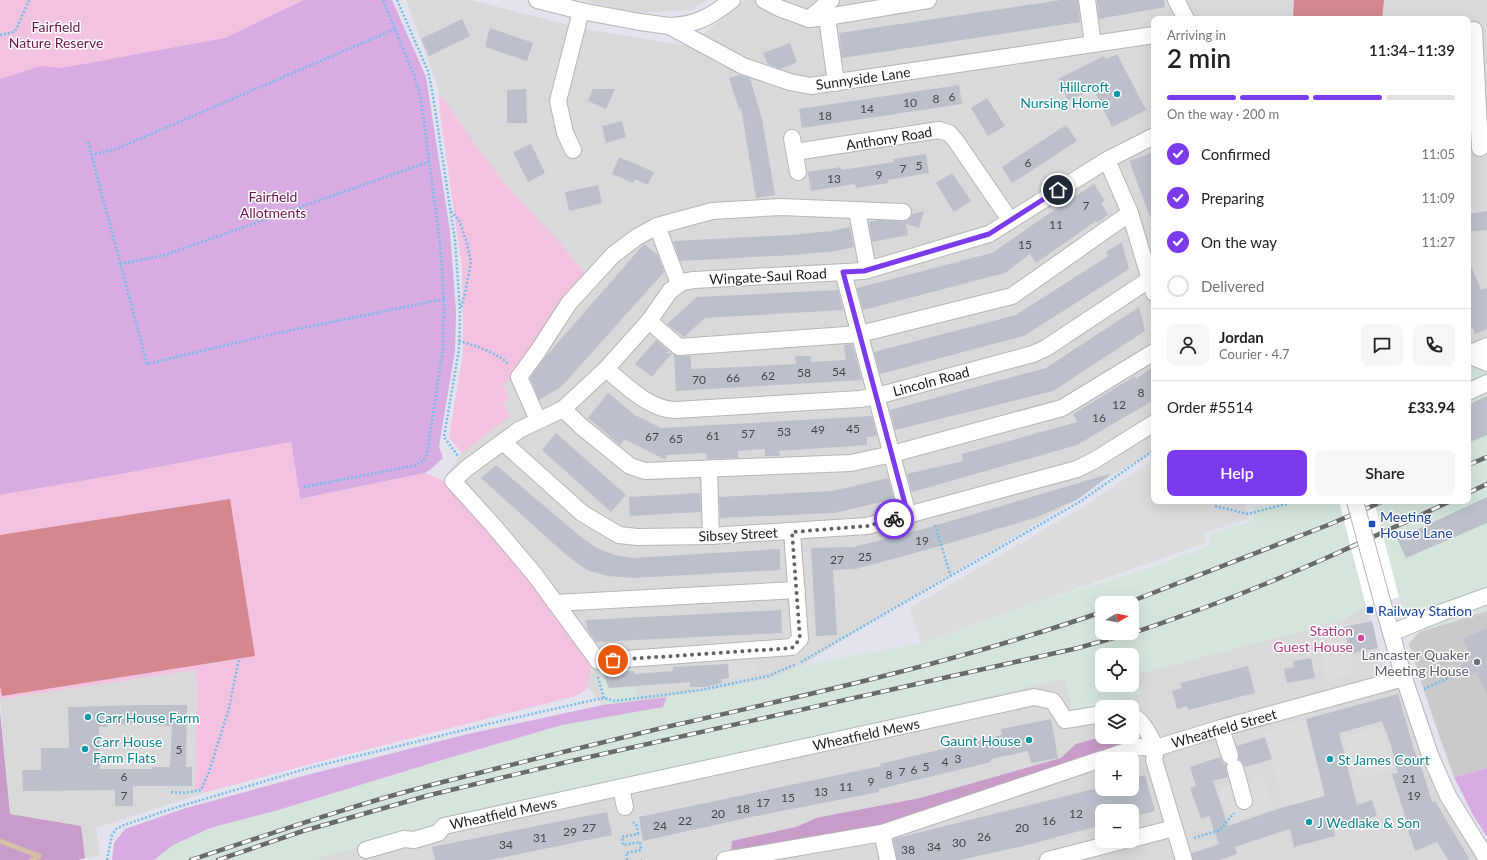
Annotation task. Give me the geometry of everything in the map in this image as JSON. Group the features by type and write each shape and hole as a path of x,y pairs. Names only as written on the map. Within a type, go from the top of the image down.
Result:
{"street":[{"name":"Sunnyside Lane","path":"537,0 581,11 669,26 743,66 790,82 811,86 1151,35"},
{"path":"669,26 686,25 705,19 732,0"},
{"path":"764,0 779,8 809,19 922,0"},
{"path":"809,19 831,0"},
{"path":"1087,0 1093,44"},
{"path":"1176,0 1184,16"},
{"path":"573,150 564,133 558,101 581,11"},
{"path":"827,17 836,83"},
{"path":"1476,30 1478,148"},
{"name":"Anthony Road","path":"798,172 794,145 939,130 949,133 956,141 1010,220"},
{"name":"Wingate-Saul Road","path":"679,284 694,280 868,270 989,234 1107,160 1151,138"},
{"path":"1107,160 1130,213 1151,283"},
{"path":"538,420 519,377 538,351 568,302 613,255 637,237 657,226 712,211 781,208 903,212"},
{"path":"857,211 868,270"},
{"path":"649,322 679,347 860,334 1012,296 1130,213"},
{"path":"657,226 679,284 670,291 649,322 606,369 563,409 519,430 467,468 453,481 535,575 598,661 792,648 800,639 792,532"},
{"path":"843,272 908,515"},
{"name":"Lincoln Road","path":"606,369 645,399 664,410 844,401 877,396 1034,354 1151,287"},
{"path":"1471,354 1487,346"},
{"path":"563,409 582,427 637,470 709,469 850,463 892,454 1062,408 1151,354"},
{"path":"1471,356 1487,363"},
{"path":"1471,391 1487,383"},
{"name":"Sibsey Street","path":"503,442 582,513 605,528 619,534 638,537 711,536 867,526 1077,469 1095,460 1151,425"},
{"path":"709,469 711,536"},
{"path":"1356,504 1404,678 1430,755 1448,796 1487,859"},
{"path":"555,603 797,590"},
{"path":"1391,634 1443,612 1487,596"},
{"name":"Wheatfield Street","path":"1184,860 1154,760 1156,748 1221,728 1404,678"},
{"name":"Wheatfield Mews","path":"366,850 404,839 414,840 438,833 444,826 1034,697 1053,702 1065,720 1095,715"},
{"path":"1139,721 1145,728 1156,748"},
{"path":"1221,728 1244,801"},
{"path":"1123,752 1138,747 1156,748"},
{"path":"725,860 882,833 1095,762"},
{"path":"621,788 625,807"},
{"path":"882,833 888,860"},
{"path":"1139,838 1176,835"},
{"path":"1048,860 1095,848"}],"path":[{"path":"0,34 14,32 29,0"},
{"path":"304,487 417,464 424,460 427,454 443,348 444,299 440,243 420,99 414,75 384,0"},
{"path":"397,0 428,71 451,211 455,240 460,310 460,341 444,437 467,468"},
{"path":"91,155 116,149 395,29"},
{"path":"88,142 148,364 273,334 444,299"},
{"path":"120,264 165,255 428,162"},
{"path":"451,211 460,220 468,243 471,263 460,310"},
{"path":"460,341 471,344 503,359 519,377"},
{"path":"107,860 112,835 116,829 124,825 171,809 309,768 506,720 604,698 615,701 701,690 768,676 808,659 1081,501 1151,452"},
{"path":"1215,506 1248,514 1286,504"},
{"path":"930,509 951,576"},
{"path":"171,792 184,793 201,790 209,772 229,708 239,658"},
{"path":"1429,687 1461,672"},
{"path":"1176,835 1220,830 1244,801"},
{"path":"625,807 631,820 637,826 638,834 622,837 624,845 640,842 641,850 626,853 627,860"}],"shaded area":[{"path":"406,0 471,0 589,30 689,46 744,0 1169,0 1177,16 1151,16 1151,453 1099,483 1078,499 894,608 801,666 769,679 701,692 637,701 599,669 603,705 588,688 591,667 529,578 488,529 442,480 462,453 510,416 503,404 503,384 588,277 561,244 512,192 476,146 439,92"},
{"path":"581,0 708,0 691,10 632,13"},
{"path":"1184,0 1487,0 1487,338 1471,345 1471,16 1192,16"},
{"path":"1294,0 1384,0 1382,16 1293,16"},
{"path":"1487,358 1487,611 1423,631 1417,607 1411,609 1405,608 1401,604 1399,597 1366,606 1342,621 1139,673 1139,648 1095,648 1095,692 1139,692 1139,684 1141,694 1117,700 1095,700 1095,705 1072,711 1065,678 769,749 442,822 314,860 112,860 114,843 125,829 183,809 307,775 468,734 603,706 599,669 634,668 637,701 701,692 769,679 801,666 921,643 1065,594 1152,567 1211,545 1209,534 1251,522 1254,508 1269,504 1471,504 1471,366"},
{"path":"1151,462 1151,504 1243,504 1249,519 1203,533 1206,543 921,643 910,608 1080,509"},
{"path":"230,499 255,656 2,696 0,686 0,535"},
{"path":"1487,604 1487,608 1440,624 1439,620"},
{"path":"1366,606 1372,621 1383,667 1398,690 1425,765 1440,800 1479,860 314,860 442,822 1065,678 1073,711 1095,706 1095,744 1139,744 1139,700 1117,700 1141,694 1139,673 1342,621"},
{"path":"1487,611 1487,768 1454,777 1409,644 1418,633"},
{"path":"1342,621 1353,674 1327,680 1315,627"},
{"path":"758,663 759,674 729,678 728,664"},
{"name":"Carr House Farm","path":"195,669 201,790 207,792 96,828 100,855 85,858 81,826 10,814 0,699"},
{"path":"651,670 652,686 635,687 634,671"},
{"path":"0,711 10,814 81,826 85,858 78,860 0,860"},
{"path":"1306,719 1324,796 1284,807 1264,732"},
{"path":"1382,727 1394,769 1356,780 1344,737"},
{"path":"1095,739 1095,744 1130,744 1127,748 1115,752 1095,752 1095,759 881,829 731,852 732,841 796,827 816,818 920,798 1061,758 1076,744"},
{"path":"1262,776 1273,809 1229,823 1218,790"}],"green space":[{"name":"Fairfield Allotments","path":"0,0 392,0 426,77 450,231 456,312 455,351 439,446 443,458 425,473 300,499 291,442 0,495"},
{"name":"Fairfield Nature Reserve","path":"0,0 304,0 225,38 62,68 41,66 0,79"},
{"path":"439,92 476,146 512,192 561,244 588,277 515,378 503,384 509,398 503,404 510,416 462,453 449,437 463,353 462,267 440,114"},
{"path":"291,442 300,499 425,473 442,480 488,529 529,578 591,667 588,688 576,696 207,792 195,788 197,687 195,670 0,699 0,495"},
{"path":"667,697 663,707 562,725 278,810 210,828 173,845 154,860 112,860 114,843 125,829 183,809 307,775 468,734 603,705"},
{"path":"1487,768 1487,837 1473,815 1454,777"}],"pier":[{"path":"1340,504 1375,504 1399,597 1366,606"}],"building":[{"path":"1061,0 1078,0 1080,22 842,58 839,33"},
{"path":"1097,0 1164,0 1165,7 1099,19"},
{"path":"462,19 470,36 429,56 421,39"},
{"path":"490,28 533,43 527,61 486,47"},
{"path":"790,43 797,62 780,69 768,64 763,53"},
{"name":"Hillcroft Nursing Home","path":"1117,54 1146,110 1112,127 1093,88 1068,101 1058,79 1104,56 1106,59"},
{"path":"739,75 750,78 762,119 775,195 756,198 741,108 739,109 729,78"},
{"path":"959,85 962,104 802,128 799,109"},
{"path":"526,89 527,123 507,123 507,90"},
{"path":"593,89 615,89 606,109 588,101"},
{"path":"987,98 1005,126 988,136 971,108"},
{"path":"622,121 626,137 606,143 602,126"},
{"path":"1066,125 1077,141 1012,183 1002,167"},
{"path":"531,144 545,173 528,182 513,152"},
{"path":"1151,153 1151,219 1129,161"},
{"path":"926,154 929,173 888,180 888,183 856,188 855,184 811,191 808,172 841,167 841,170 894,162 893,159"},
{"path":"619,157 654,172 648,185 635,179 633,183 612,174"},
{"path":"952,173 971,201 954,212 936,183"},
{"path":"1094,184 1105,201 1101,203 1108,215 1097,223 1096,221 1036,263 1030,254 1005,273 863,310 857,288 992,253"},
{"path":"598,185 602,203 569,211 565,192"},
{"path":"924,211 919,228 906,224 908,235 872,242 869,222 878,220 908,220 912,214"},
{"path":"1487,211 1487,230 1471,232 1471,214"},
{"path":"850,227 854,247 836,251 793,255 680,261 674,243 674,241 790,235 832,231"},
{"path":"1122,242 1129,269 1024,336 880,374 874,352 1016,315 1108,256 1106,252"},
{"path":"644,244 658,255 664,272 561,387 539,400 530,378 542,361"},
{"path":"1471,266 1481,290 1487,288 1487,329 1475,334 1473,328 1471,329"},
{"path":"838,290 843,310 705,318 684,337 667,324 697,297"},
{"path":"1139,307 1145,331 1053,391 895,430 890,410 1046,368"},
{"path":"656,340 669,351 666,353 672,353 652,377 635,364"},
{"path":"852,344 862,380 676,391 674,355 691,356 691,369 796,364 795,356 811,356 811,362 846,360 844,345"},
{"path":"1151,368 1151,402 1077,445 912,492 907,474 963,461 962,454 1077,422 1073,414 1135,376 1136,379"},
{"path":"608,393 635,415 661,428 872,416 877,436 867,437 867,445 779,451 780,456 765,456 765,449 738,451 738,458 707,459 706,453 666,455 666,460 624,439 620,445 588,418"},
{"path":"1487,396 1487,435 1471,442 1471,404"},
{"path":"556,433 626,495 611,512 542,450"},
{"path":"496,465 581,537 597,548 615,555 633,558 780,549 780,570 633,578 608,576 587,570 565,554 481,478"},
{"path":"1109,474 1110,475 1078,499 1035,518 856,569 833,570 837,635 816,636 811,548 854,547 927,528"},
{"path":"888,478 894,499 834,513 720,518 719,497 832,491"},
{"path":"700,493 701,512 630,516 629,497"},
{"path":"1487,497 1487,523 1406,558 1397,539"},
{"path":"781,610 782,633 596,642 587,629 586,620"},
{"name":"Station Guest House","path":"1372,621 1378,648 1350,654 1344,627"},
{"name":"Lancaster Quaker Meeting House","path":"1487,628 1487,694 1477,672 1469,676 1464,676 1459,670 1463,664 1472,660 1463,639"},
{"path":"1311,658 1315,678 1287,683 1284,669 1294,667 1293,661"},
{"path":"728,664 729,678 721,679 722,683 705,687 690,687 690,682 609,688 602,672 634,671 634,674 673,671 673,667"},
{"path":"1248,666 1255,693 1188,710 1187,706 1177,709 1172,691 1182,688 1180,683"},
{"path":"1398,694 1413,746 1432,802 1435,801 1470,860 1448,860 1437,842 1415,851 1392,774 1398,773 1390,742 1382,721 1339,733 1357,805 1372,800 1377,816 1333,828 1335,836 1294,847 1290,829 1235,847 1237,854 1219,860 1193,860 1192,853 1219,844 1209,816 1201,819 1190,788 1196,786 1190,767 1220,757 1226,765 1228,777 1213,781 1228,826 1284,807 1325,796 1306,719"},
{"path":"187,705 186,767 192,767 192,786 133,786 133,806 115,806 115,790 23,791 22,770 41,770 41,748 69,748 68,707","holes":["142,724 172,726 170,767 152,767 152,769 100,769 99,727 108,727 108,725"]},
{"path":"1051,719 1058,758 1031,763 1028,751 991,759 991,762 879,789 879,792 751,817 643,841 639,817 881,766 880,764 1002,735 1001,729"},
{"path":"1265,737 1272,759 1245,767 1239,759 1237,746"},
{"path":"1145,775 1155,811 1139,815 1139,804 1095,804 1095,827 1023,846 960,860 897,860 893,839 1095,789 1095,796 1139,796 1139,777"},
{"path":"607,812 612,835 490,860 435,860 432,847"}],"waterway":[{"path":"0,841 39,856 32,860"}],"railway":[{"path":"1471,464 1487,457"},
{"path":"1471,492 1487,484"},
{"path":"1139,598 1328,525 1377,504"},
{"path":"1139,631 1271,582 1444,504"},
{"path":"191,860 401,793 666,727 886,676 995,646 1095,614"},
{"path":"218,860 303,831 430,795 567,762 1078,648 1106,640"}],"way so far":[{"path":"613,660 792,648 800,639 792,532 867,526 894,519"}],"place":[{"name":"Hillcroft Nursing Home","path":"1117,94"},
{"name":"Meeting House Lane","path":"1372,524"},
{"name":"Railway Station","path":"1370,610"},
{"name":"Station Guest House","path":"1361,638"},
{"name":"Lancaster Quaker Meeting House","path":"1477,662"},
{"name":"Carr House Farm","path":"88,717"},
{"name":"Gaunt House","path":"1029,740"},
{"name":"Carr House Farm Flats","path":"85,749"},
{"name":"St James Court","path":"1330,759"},
{"name":"J Wedlake & Son","path":"1309,822"}],"route":[{"path":"894,519 908,515 843,272 864,271 927,254 989,234 1058,190"}]}
